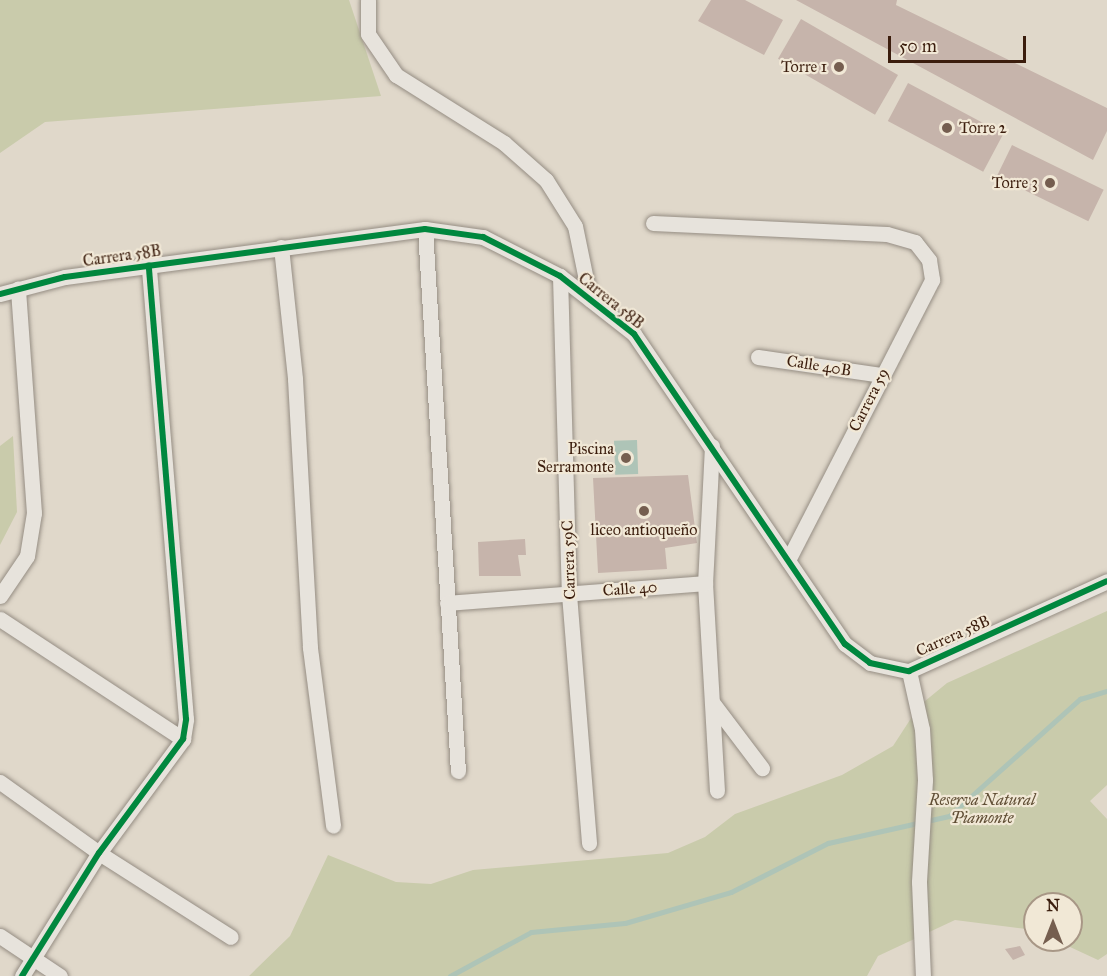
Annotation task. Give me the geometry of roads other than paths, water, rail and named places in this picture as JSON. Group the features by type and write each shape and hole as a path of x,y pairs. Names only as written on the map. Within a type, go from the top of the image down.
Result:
{"street":[{"path":"368,0 368,34 396,75 452,115 504,143 546,180 575,226 590,299"},
{"name":"Carrera 59","path":"653,223 887,234 915,242 929,260 932,280 881,375 788,560"},
{"path":"425,229 458,771"},
{"name":"Carrera 58B","path":"0,294 149,266 425,229 483,237 560,276 634,334 845,644 870,663 909,671 1107,581"},
{"path":"281,247 295,379 310,648 333,826"},
{"path":"21,976 35,960 99,853 183,739 186,719 149,266"},
{"name":"Carrera 59C","path":"560,276 569,594 589,843"},
{"path":"0,596 27,556 34,513 18,289"},
{"name":"Calle 40B","path":"758,357 881,375"},
{"path":"712,446 705,584 717,791"},
{"name":"Calle 40","path":"447,603 705,584"},
{"path":"0,619 183,739"},
{"path":"909,671 922,729 925,780 920,857 923,976"},
{"path":"712,702 762,768"},
{"path":"0,782 99,853 231,937"},
{"path":"0,936 60,976"}],"waterway":[{"path":"450,976 531,932 625,923 731,892 828,843 949,816 1080,699 1107,691"}],"place":[{"name":"Torre 1","path":"839,67"},
{"name":"Torre 2","path":"947,128"},
{"name":"Torre 3","path":"1050,183"},
{"name":"Piscina Serramonte","path":"626,458"},
{"name":"liceo antioqueño","path":"644,511"}],"park label":[{"name":"Reserva Natural Piamonte","path":"982,809"}]}
